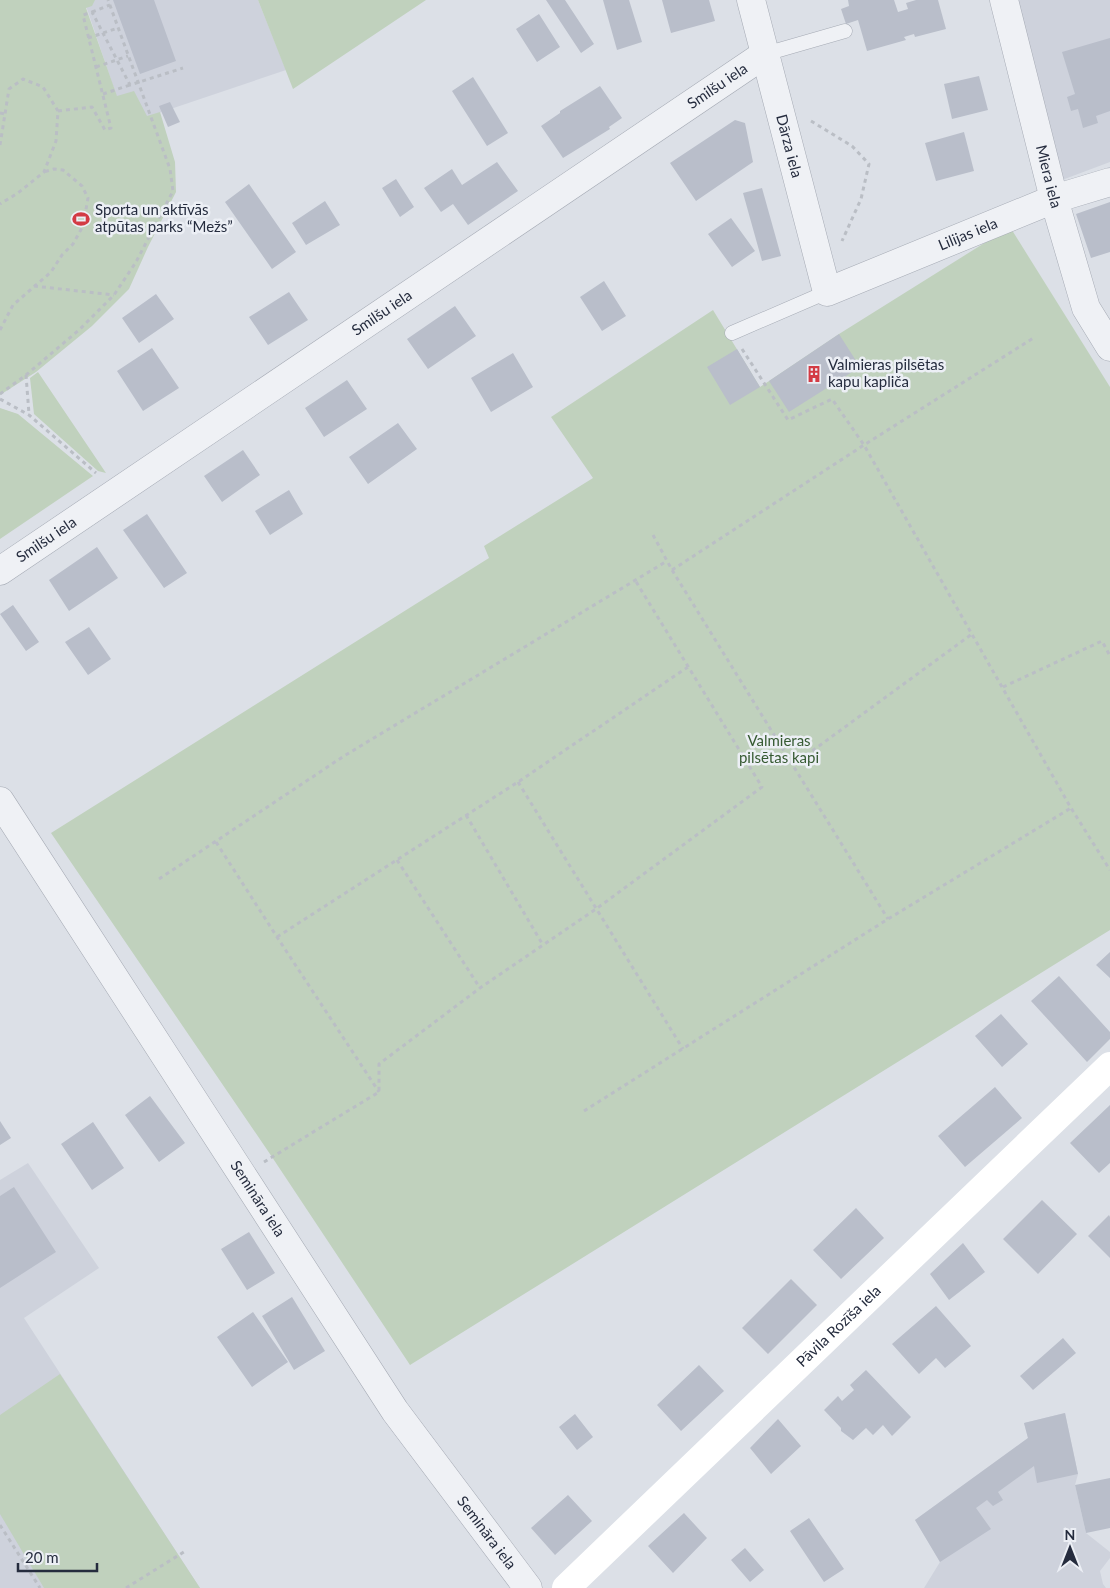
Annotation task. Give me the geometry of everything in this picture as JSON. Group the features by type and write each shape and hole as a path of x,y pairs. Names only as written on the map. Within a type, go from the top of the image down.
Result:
{"street":[{"name":"Dārza iela","path":"751,0 827,292"},
{"name":"Miera iela","path":"1004,0 1054,200 1086,308 1110,347"},
{"name":"Smilšu iela","path":"0,572 765,54"},
{"name":"Lilijas iela","path":"827,292 1054,200 1110,182"},
{"name":"Semināra iela","path":"0,801 395,1411 528,1588"},
{"name":"Pāvila Rozīša iela","path":"566,1588 1110,1066"}],"lane":[{"path":"765,54 844,30"},
{"path":"732,334 827,292"}],"path":[{"path":"0,394 26,375 79,330 114,295 136,262 173,191 170,170 108,0"},
{"path":"58,111 92,107 105,130 111,128 82,15 110,5"},
{"path":"92,12 130,85"},
{"path":"88,38 118,28"},
{"path":"96,67 128,56"},
{"path":"103,94 183,68"},
{"path":"0,145 9,89 22,79 43,86 58,111 56,141 44,172"},
{"path":"0,113 6,114"},
{"path":"805,118 852,146 869,164 861,200 840,246"},
{"path":"0,204 18,193 44,172 54,169 63,170 82,186 88,198 83,226 73,244 62,255 51,272 12,305 0,330"},
{"path":"33,286 114,295"},
{"path":"732,334 788,420 832,399 864,445 1071,808 1110,870"},
{"path":"672,570 1035,337"},
{"path":"26,375 29,415"},
{"path":"0,399 29,415 103,479"},
{"path":"653,535 672,570 888,919"},
{"path":"159,879 344,756 667,561"},
{"path":"379,1092 379,1064 480,988 596,909 762,787 635,580"},
{"path":"793,765 972,634"},
{"path":"1003,687 1102,641 1110,656"},
{"path":"277,937 518,782 688,667"},
{"path":"518,782 683,1049"},
{"path":"584,1111 888,919 1071,808"},
{"path":"466,815 543,945"},
{"path":"216,842 379,1092"},
{"path":"397,860 480,988"},
{"path":"242,1175 379,1092"},
{"path":"0,1525 40,1588"},
{"path":"126,1588 187,1550"}],"shaded area":[{"path":"84,0 258,0 286,70 126,124"},
{"path":"1015,0 1110,0 1110,162 1062,180"},
{"path":"28,1163 99,1268 24,1318 200,1588 0,1588 0,1180"},
{"path":"1065,1413 1078,1474 1075,1485 1086,1533 1110,1552 1110,1558 1100,1571 1106,1588 924,1588 940,1562 915,1520 1028,1438 1024,1423"}],"green space":[{"name":"Sporta un aktīvās atpūtas parks “Mežs”","path":"0,0 95,0 92,6 86,8 117,96 134,91 147,116 160,112 175,162 176,192 129,289 92,326 36,372 0,395"},
{"path":"258,0 426,0 293,89"},
{"name":"Valmieras pilsētas kapi","path":"1010,227 1110,387 1110,930 410,1365 272,1157 51,833 489,558 484,546 593,478 551,417 713,310 760,387 839,334"},
{"path":"38,372 106,473 98,471 34,414 30,378"},
{"path":"0,408 18,414 93,476 0,539"},
{"path":"60,1374 200,1588 44,1588 0,1514 0,1415"}],"building":[{"path":"113,0 154,0 176,61 140,74"},
{"path":"546,0 565,0 594,44 581,53"},
{"path":"603,0 629,0 642,42 617,50"},
{"path":"662,0 709,0 715,21 671,33"},
{"path":"848,0 894,0 898,12 908,9 906,3 916,0 938,0 946,29 915,37 914,34 904,37 906,40 867,51 858,20 846,24 841,9 849,6"},
{"path":"539,14 560,47 537,62 516,29"},
{"path":"1110,38 1110,111 1096,116 1098,123 1083,128 1078,109 1071,111 1067,97 1075,94 1062,52"},
{"path":"979,76 988,110 952,119 944,84"},
{"path":"473,77 508,133 487,146 452,91"},
{"path":"600,86 622,118 609,127 610,129 563,158 541,126 560,113 560,111"},
{"path":"170,102 180,122 168,127 159,106"},
{"path":"735,120 745,123 753,162 696,201 670,163"},
{"path":"964,132 974,171 936,181 925,143"},
{"path":"497,162 518,191 468,225 453,204 441,212 424,188 452,169 462,185"},
{"path":"396,179 414,207 400,217 382,188"},
{"path":"249,184 296,252 272,269 225,202"},
{"path":"762,188 781,256 762,261 743,193"},
{"path":"325,201 340,225 306,245 292,223"},
{"path":"1110,202 1110,252 1091,258 1076,214"},
{"path":"731,218 755,251 732,267 708,234"},
{"path":"604,281 626,316 602,331 580,297"},
{"path":"289,292 308,320 268,345 249,317"},
{"path":"156,294 174,319 139,343 122,318"},
{"path":"455,306 476,336 428,369 407,339"},
{"name":"Valmieras pilsētas kapu kapliča","path":"839,334 860,367 789,412 769,381"},
{"path":"152,348 179,388 143,411 117,371"},
{"path":"737,349 760,387 730,405 707,367"},
{"path":"513,353 533,387 491,412 471,378"},
{"path":"347,380 367,409 324,437 305,408"},
{"path":"398,423 417,449 368,484 349,457"},
{"path":"243,450 260,475 222,502 204,476"},
{"path":"289,490 303,514 270,535 255,511"},
{"path":"147,514 187,573 164,588 123,530"},
{"path":"97,547 118,578 69,611 49,580"},
{"path":"13,605 39,642 26,651 0,614"},
{"path":"89,627 111,659 88,675 65,642"},
{"path":"1110,952 1110,978 1096,965"},
{"path":"1059,976 1110,1032 1110,1039 1087,1062 1031,1001"},
{"path":"1001,1014 1028,1044 1002,1067 975,1036"},
{"path":"995,1087 1022,1118 965,1167 938,1136"},
{"path":"150,1096 185,1143 159,1162 125,1115"},
{"path":"1110,1105 1110,1163 1099,1173 1070,1143"},
{"path":"0,1121 11,1138 0,1145"},
{"path":"93,1122 124,1168 92,1190 61,1144"},
{"path":"14,1187 56,1252 0,1288 0,1196"},
{"path":"1042,1200 1077,1234 1038,1274 1003,1239"},
{"path":"856,1208 884,1238 841,1279 813,1250"},
{"path":"1109,1215 1110,1217 1110,1258 1088,1236"},
{"path":"249,1232 275,1273 247,1290 221,1249"},
{"path":"963,1243 985,1272 949,1300 930,1274"},
{"path":"791,1279 817,1305 768,1354 742,1328"},
{"path":"292,1297 325,1351 294,1370 262,1316"},
{"path":"936,1306 971,1346 945,1368 936,1358 919,1374 892,1344"},
{"path":"253,1312 288,1362 252,1387 217,1337"},
{"path":"1063,1338 1076,1353 1033,1390 1020,1376"},
{"path":"699,1365 724,1391 681,1431 657,1405"},
{"path":"866,1370 911,1417 892,1436 883,1425 873,1435 866,1428 853,1440 841,1431 841,1428 824,1410 838,1396 842,1401 854,1390 850,1385"},
{"path":"1065,1413 1078,1474 1037,1483 1034,1466 998,1492 1003,1500 993,1506 987,1500 976,1508 991,1529 940,1562 915,1520 1028,1438 1024,1423"},
{"path":"575,1414 593,1437 577,1450 559,1427"},
{"path":"778,1419 801,1446 771,1474 750,1448"},
{"path":"1110,1478 1110,1528 1086,1533 1075,1485"},
{"path":"568,1495 592,1521 555,1555 531,1528"},
{"path":"684,1513 707,1538 673,1573 648,1546"},
{"path":"809,1518 844,1569 824,1582 790,1531"},
{"path":"745,1548 764,1570 750,1582 731,1560"}],"place":[{"name":"Sporta un aktīvās atpūtas parks “Mežs”","path":"81,219"},
{"name":"Valmieras pilsētas kapu kapliča","path":"814,374"}]}
